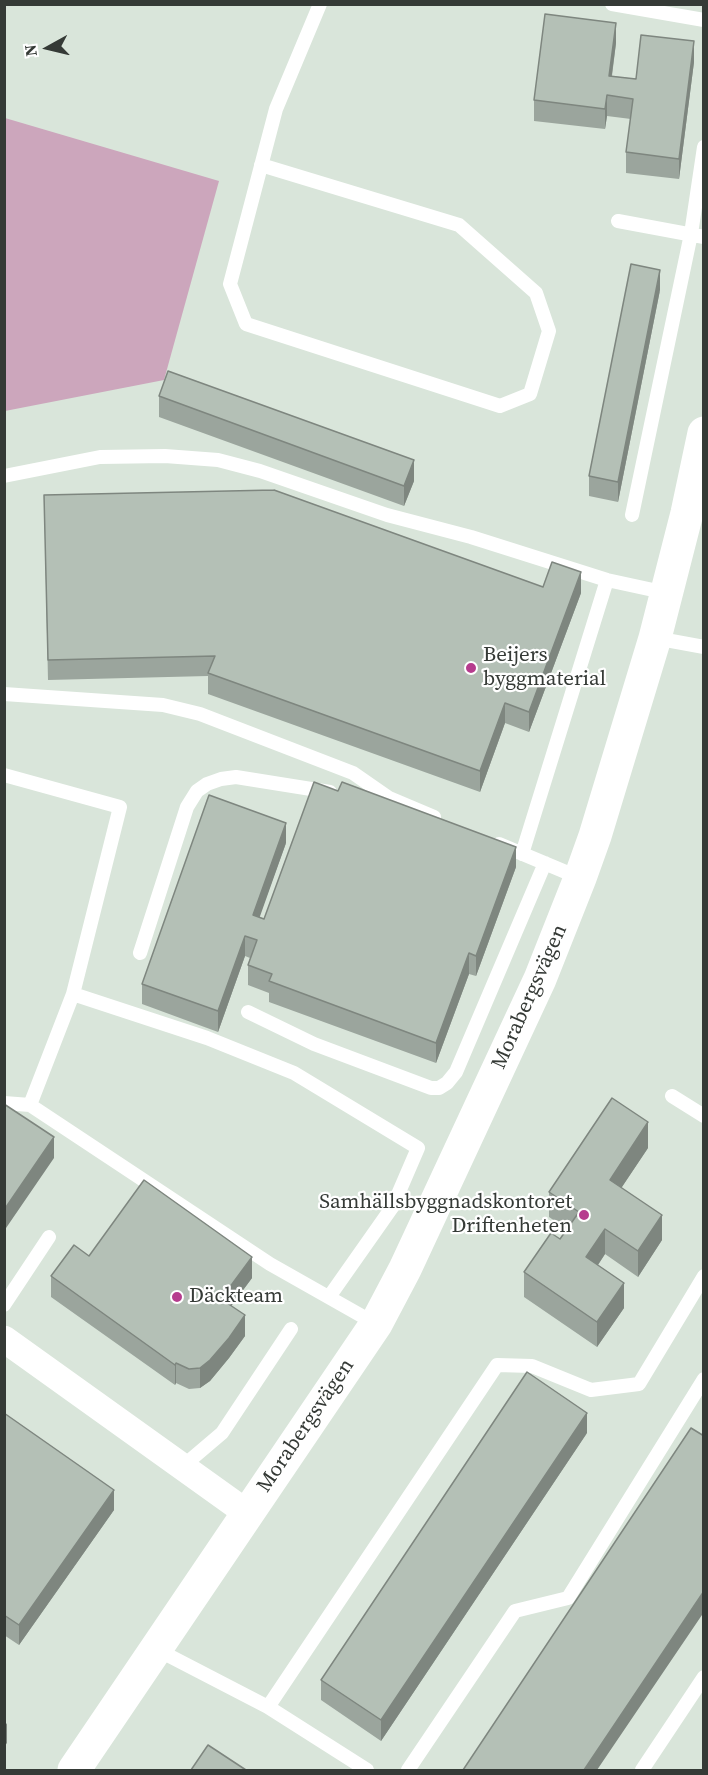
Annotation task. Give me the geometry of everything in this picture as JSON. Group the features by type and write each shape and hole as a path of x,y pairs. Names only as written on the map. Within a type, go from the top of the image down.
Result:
{"street":[{"name":"Morabergsvägen","path":"74,1770 376,1324 405,1269 535,990 596,836 655,638 687,513 704,433"},
{"name":"Morabergsvägen","path":"4,1339 247,1513"}],"lane":[{"path":"261,165 459,225 536,293 549,331 530,394 500,406 246,324 230,284 261,165 276,109 320,4"},
{"path":"612,4 704,21"},
{"path":"632,515 697,236 704,147"},
{"path":"618,220 697,236"},
{"path":"4,476 100,457 165,456 218,460 260,471 387,515 471,537 607,580 667,593"},
{"path":"522,854 607,580"},
{"path":"655,638 704,647"},
{"path":"4,694 163,705 200,714 353,772 389,798 451,824"},
{"path":"4,775 120,807 73,994 30,1105"},
{"path":"140,953 187,807 197,791 207,784 236,777 339,794"},
{"path":"360,796 389,798"},
{"path":"481,837 580,878"},
{"path":"249,1012 314,1044 431,1088 439,1088 447,1083 456,1072 545,863"},
{"path":"73,994 207,1038 294,1073 418,1148 393,1206 329,1298"},
{"path":"672,1096 704,1116"},
{"path":"4,1103 30,1105 270,1264 376,1324"},
{"path":"4,1305 49,1237"},
{"path":"268,1707 497,1365 532,1366 591,1390 639,1384 704,1276"},
{"path":"182,1467 222,1433 291,1329"},
{"path":"408,1770 515,1611 568,1598 704,1379"},
{"path":"156,1649 268,1707 367,1770"},
{"path":"642,1770 704,1677"}],"shaded area":[{"path":"5,118 219,181 164,380 5,411"}],"building":[{"path":"545,14 616,23 609,76 636,79 641,35 694,41 679,159 626,152 633,99 607,95 605,109 534,100"},
{"path":"631,264 660,270 618,482 589,476"},
{"path":"168,371 414,460 404,486 159,396"},
{"path":"274,490 543,587 552,562 581,572 529,712 505,703 480,771 208,673 215,656 48,660 44,495"},
{"path":"314,782 338,791 342,782 516,847 476,956 469,953 436,1043 269,981 272,974 248,965 257,940 245,936 218,1011 142,984 209,795 286,823 253,915 264,919"},
{"path":"612,1098 648,1122 610,1180 662,1215 638,1251 605,1229 586,1257 624,1283 597,1322 524,1272 551,1233 560,1239 579,1212 549,1192"},
{"path":"4,1104 54,1137 4,1210"},
{"path":"144,1180 252,1257 221,1299 245,1315 229,1338 200,1368 189,1369 176,1363 175,1365 51,1276 74,1245 89,1256"},
{"path":"527,1372 587,1413 381,1720 321,1680"},
{"path":"4,1413 114,1490 19,1625 4,1615"},
{"path":"691,1428 704,1436 704,1591 584,1770 463,1770"},
{"path":"208,1745 246,1770 191,1770"}],"place":[{"name":"Beijers byggmaterial","path":"471,668"},
{"name":"Samhällsbyggnadskontoret Driftenheten","path":"584,1215"},
{"name":"Däckteam","path":"177,1297"}]}
